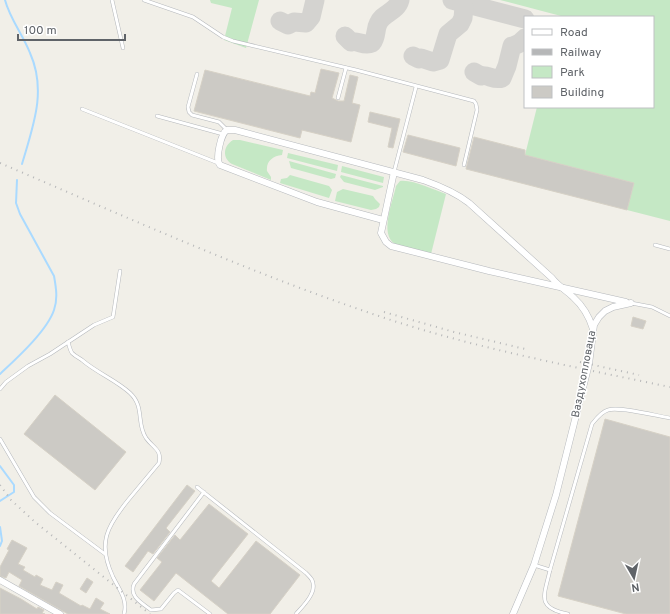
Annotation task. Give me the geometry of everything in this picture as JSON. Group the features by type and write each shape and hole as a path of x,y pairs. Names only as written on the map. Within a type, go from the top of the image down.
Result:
{"street":[{"path":"383,220 317,202 228,169 218,163 217,159 225,132 235,130 394,172 440,186 462,197 552,278 558,286 572,296 583,307 593,329"},
{"path":"394,172 381,233 386,242 396,248 489,271 631,303"},
{"name":"Ваздухопловаца","path":"513,614 534,565 550,516 569,447 589,364 593,329 599,317 605,311 613,307 631,303"},
{"path":"0,580 60,614"}],"lane":[{"path":"112,0 123,48"},
{"path":"144,0 193,17 223,37 233,41 470,100 476,104 477,110 464,165"},
{"path":"338,98 346,68"},
{"path":"197,74 188,107 189,112 192,115 219,122 225,132"},
{"path":"394,172 416,87"},
{"path":"82,109 218,163"},
{"path":"157,116 225,132"},
{"path":"655,245 670,249"},
{"path":"0,389 6,382 28,366 50,354 94,325 114,317 120,271"},
{"path":"631,303 652,307 670,316"},
{"path":"68,342 72,352 130,393 138,402 141,414 141,428 146,438 158,450 160,456 159,463 116,515 108,529 105,554 109,569 124,598 126,608 124,614"},
{"path":"568,614 556,612 548,607 544,600 550,570 592,424 599,415 609,410 621,410 670,418"},
{"path":"0,439 34,497 50,513 105,554"},
{"path":"196,487 306,573 312,580 314,586 312,593 296,614"},
{"path":"204,492 132,588 137,599 151,610 161,609 174,592 178,590 210,614"},
{"path":"534,565 550,570"}],"green space":[{"path":"210,0 259,0 246,48 224,40 232,8 211,3"},
{"path":"500,0 670,0 670,221 627,210 634,183 525,155 537,108 654,108 654,16 561,16"},
{"path":"233,140 240,140 283,150 282,155 273,158 268,164 267,171 271,177 271,180 232,164 227,159 225,152 227,145"},
{"path":"288,153 338,165 337,171 287,158"},
{"path":"289,161 336,174 335,178 331,179 291,168"},
{"path":"342,166 384,177 383,183 341,172"},
{"path":"290,175 329,186 332,190 329,198 280,183 281,179 287,178"},
{"path":"341,175 383,187 375,190 344,182 340,177"},
{"path":"400,181 417,183 446,194 431,254 399,246 390,239 387,225 388,217 396,186"},
{"path":"343,189 373,196 380,204 379,207 371,210 335,201 337,192"}],"building":[{"path":"321,69 339,73 332,98 338,101 344,101 350,75 358,77 352,103 360,105 351,142 302,130 300,138 194,111 205,70 310,96 311,92 315,93"},
{"path":"370,112 400,119 393,148 388,147 392,128 368,122"},
{"path":"408,135 460,148 456,166 403,152"},
{"path":"474,137 525,150 525,155 634,183 627,210 466,169"},
{"path":"633,317 646,321 643,329 631,326"},
{"path":"55,395 126,452 95,490 24,434"},
{"path":"605,419 670,437 670,614 626,614 558,596"},
{"path":"187,485 195,491 166,528 170,532 153,554 148,551 133,572 125,566"},
{"path":"209,504 248,534 211,581 219,588 256,541 300,575 270,614 228,614 176,573 154,601 140,590 162,562 157,558 175,535 180,540"},
{"path":"12,540 27,548 18,564 25,567 23,570 35,577 36,575 43,579 40,585 52,590 56,582 63,585 59,593 81,606 82,605 90,609 96,598 104,603 100,609 110,614 68,614 19,586 22,580 9,572 6,578 0,576 0,567 9,550 7,549"},
{"path":"87,578 93,582 86,593 80,589"},
{"path":"0,588 37,609 38,607 44,610 42,613 45,614 0,614"}],"waterway":[{"path":"5,0 10,14 30,53 35,67 37,81 38,95 34,122 22,164"},
{"path":"0,374 38,336 50,318 56,302 54,276 20,214 16,203 17,180"},
{"path":"0,466 14,485 14,492 0,501"},
{"path":"0,527 2,541 0,546"}],"taxiway":[{"path":"280,21 288,25 294,22 306,23 311,17 315,0"},
{"path":"345,36 351,42 366,44 372,43 380,20 396,7 400,0"},
{"path":"452,0 524,19"},
{"path":"413,56 433,62 440,60 448,34 460,24 463,18 464,7 462,3"},
{"path":"474,72 481,76 496,79 502,78 512,46 519,44 524,39"}],"railway":[{"path":"0,163 197,247 346,305 430,332 498,350 670,387"},
{"path":"384,312 454,332 525,349"},
{"path":"580,362 639,375"},
{"path":"0,485 11,500 35,522 150,614"}]}
